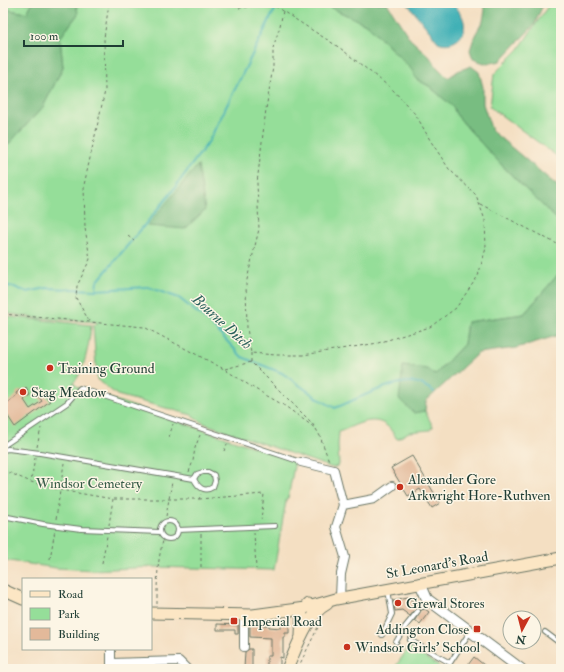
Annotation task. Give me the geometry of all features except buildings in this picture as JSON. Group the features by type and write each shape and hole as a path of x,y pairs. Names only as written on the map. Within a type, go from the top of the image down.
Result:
{"main road":[{"name":"St Leonard's Road","path":"154,613 244,615 285,610 310,605 328,598 338,598 561,558"},
{"path":"3,590 22,600"},
{"path":"287,669 302,632 319,609 338,598"},
{"path":"302,632 302,611 310,605"},
{"path":"269,612 295,618 302,632"}],"street":[{"path":"301,462 334,470 343,505 336,527 345,557 338,598"},
{"path":"343,505 374,499 392,486"},
{"path":"420,583 425,604 470,632 514,667"},
{"path":"244,615 244,647"},
{"path":"111,650 111,666 179,662 187,669"}],"lane":[{"path":"3,446 67,403 80,388 301,462"},
{"path":"3,450 8,449 64,456 194,479"},
{"path":"208,472 214,475 215,481 213,487 208,490 197,486 194,479 197,474 208,472"},
{"path":"3,516 81,529 160,532"},
{"path":"165,522 175,523 178,530 177,534 173,538 168,539 164,538 160,532 161,527 165,522"},
{"path":"178,530 275,526"},
{"path":"382,635 392,614 388,589"},
{"path":"396,642 405,627 418,611"},
{"path":"410,640 450,663 470,632"},
{"path":"544,632 561,644"}],"path":[{"path":"89,321 76,298 77,286 90,259 85,228 84,185 105,91 104,38 109,3"},
{"path":"228,3 239,8 272,3 340,48 392,90 416,115 449,169 476,195 486,220 486,248 478,276 456,308 430,327 378,343 303,355 251,353"},
{"path":"283,11 273,48 273,67 266,109 258,183 259,229 246,284 247,328 251,362 311,422 320,436 334,470"},
{"path":"479,203 561,246"},
{"path":"128,236 134,241"},
{"path":"3,314 144,327 224,369 285,406 315,428"},
{"path":"224,369 251,362"},
{"path":"31,482 42,420"},
{"path":"169,437 174,420"},
{"path":"186,478 193,461 195,448 202,429"},
{"path":"224,451 229,438"},
{"path":"50,559 56,526 64,456"},
{"path":"3,470 31,482 60,490 113,499 199,499 264,494 260,527"},
{"path":"165,522 173,475"},
{"path":"199,499 202,489"},
{"path":"102,563 113,499"},
{"path":"254,527 256,569"},
{"path":"201,529 201,568"},
{"path":"154,613 157,576 164,538"},
{"path":"297,669 320,622"}],"green space":[{"path":"3,3 32,3 27,13 3,9"},
{"path":"32,3 76,3 78,14 60,38 63,67 43,107 3,150 3,9 27,13"},
{"path":"76,3 324,3 325,5 368,25 412,70 416,79 429,86 454,107 456,114 481,143 561,223 561,271 524,314 467,322 464,344 435,375 414,413 425,411 433,427 429,430 409,432 397,439 391,430 382,423 376,421 363,422 339,432 339,465 333,468 203,423 192,415 117,395 97,379 93,325 97,324 97,322 37,318 3,313 3,150 43,107 63,67 60,38 78,14"},
{"path":"324,3 387,3 410,39 429,56 448,78 458,71 471,66 479,72 483,87 483,104 492,131 561,189 561,223 494,156 456,114 453,107 429,86 416,79 412,70 368,25 325,5"},
{"path":"481,3 544,3 534,25 500,61 487,64 473,59 470,50 475,35 483,21 485,10"},
{"path":"550,3 561,3 561,159 490,107 494,74 519,49"},
{"path":"198,165 205,210 185,229 147,226"},
{"path":"561,271 561,328 556,336 516,348 478,353 426,401 425,411 414,413 399,399 403,366 428,369 435,375 464,344 467,322 524,314"},
{"name":"Windsor Cemetery","path":"3,316 91,325 88,348 83,365 77,379 73,383 79,388 295,461 288,498 286,501 274,570 153,567 93,570 56,568 3,560"},
{"path":"409,647 443,669 394,669"},
{"path":"179,665 185,669 119,669 121,667"}],"water":[{"path":"407,3 453,3 463,19 464,27 461,37 448,44 438,42"}],"waterway":[{"path":"96,290 97,282 168,197 209,141 279,3"},
{"name":"Bourne Ditch","path":"3,285 27,292 47,288 96,290 148,287 179,298 210,323 242,357 282,373 319,399 335,408 378,390 402,383 412,382 421,384 434,392"}],"place":[{"name":"Training Ground","path":"50,368"},
{"name":"Stag Meadow","path":"23,392"},
{"name":"Alexander Gore Arkwright Hore-Ruthven","path":"400,487"},
{"name":"Grewal Stores","path":"398,603"},
{"name":"Imperial Road","path":"234,621"},
{"name":"Addington Close","path":"477,629"},
{"name":"Windsor Girls' School","path":"347,647"}]}
